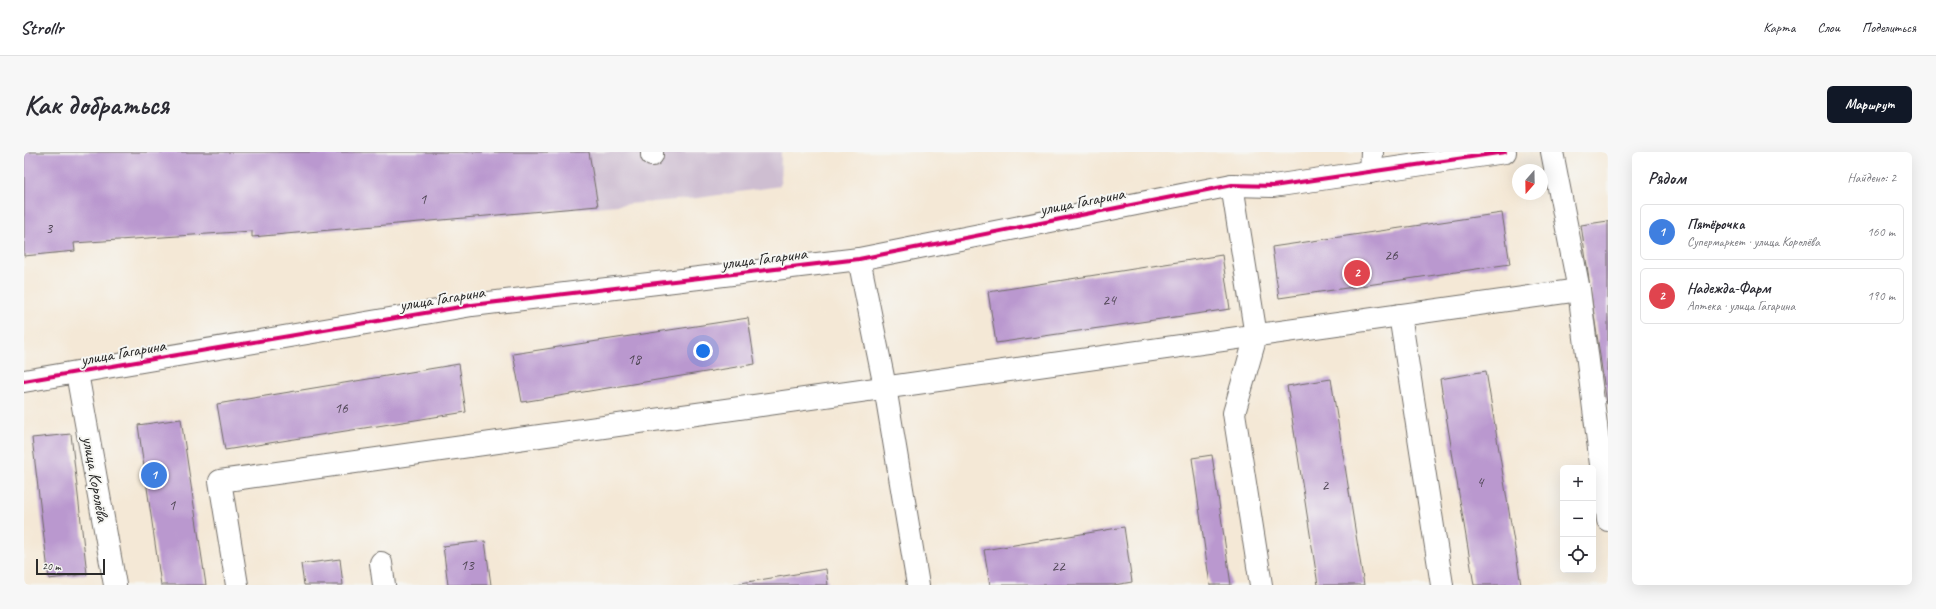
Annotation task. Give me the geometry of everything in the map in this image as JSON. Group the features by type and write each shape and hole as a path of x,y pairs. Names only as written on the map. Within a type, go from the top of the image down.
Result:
{"street":[{"name":"улица Гагарина","path":"24,381 76,374 472,305 859,259 1232,185 1274,186 1372,162 1505,152"},
{"path":"1552,152 1579,290 1608,520"},
{"path":"1232,185 1256,336 1234,413 1261,585"},
{"path":"859,259 885,387 918,585"},
{"path":"237,585 220,481 1579,290"},
{"path":"1400,316 1442,585"},
{"name":"улица Королёва","path":"76,374 115,585"},
{"path":"381,563 384,585"}],"shaded area":[{"path":"24,152 781,152 780,186 698,198 252,237 252,231 75,243 75,251 24,255"}],"building":[{"path":"24,152 589,152 598,206 252,237 252,231 74,243 75,251 24,256"},
{"path":"1502,213 1510,264 1279,298 1272,247"},
{"path":"1608,221 1608,404 1607,404 1581,225"},
{"path":"1222,255 1230,309 996,343 988,292"},
{"path":"748,318 755,364 522,402 513,354"},
{"path":"459,364 466,412 225,450 217,404"},
{"path":"1486,371 1521,585 1474,585 1440,379"},
{"path":"1331,379 1364,585 1318,585 1287,386"},
{"path":"181,419 206,585 161,585 138,425"},
{"path":"71,434 87,574 49,579 32,438"},
{"path":"1212,455 1231,585 1210,585 1192,458"},
{"path":"1124,527 1132,582 1114,585 990,585 984,550"},
{"path":"485,541 491,585 448,585 443,546"},
{"path":"340,559 343,585 304,585 301,564"},
{"path":"826,569 828,585 735,585 735,584"}],"cycle path":[{"path":"24,381 472,305 859,259 1232,185 1273,186 1505,152"}],"place":[{"name":"Надежда-Фарм","path":"1357,273"},
{"name":"Пятёрочка","path":"154,475"}]}
